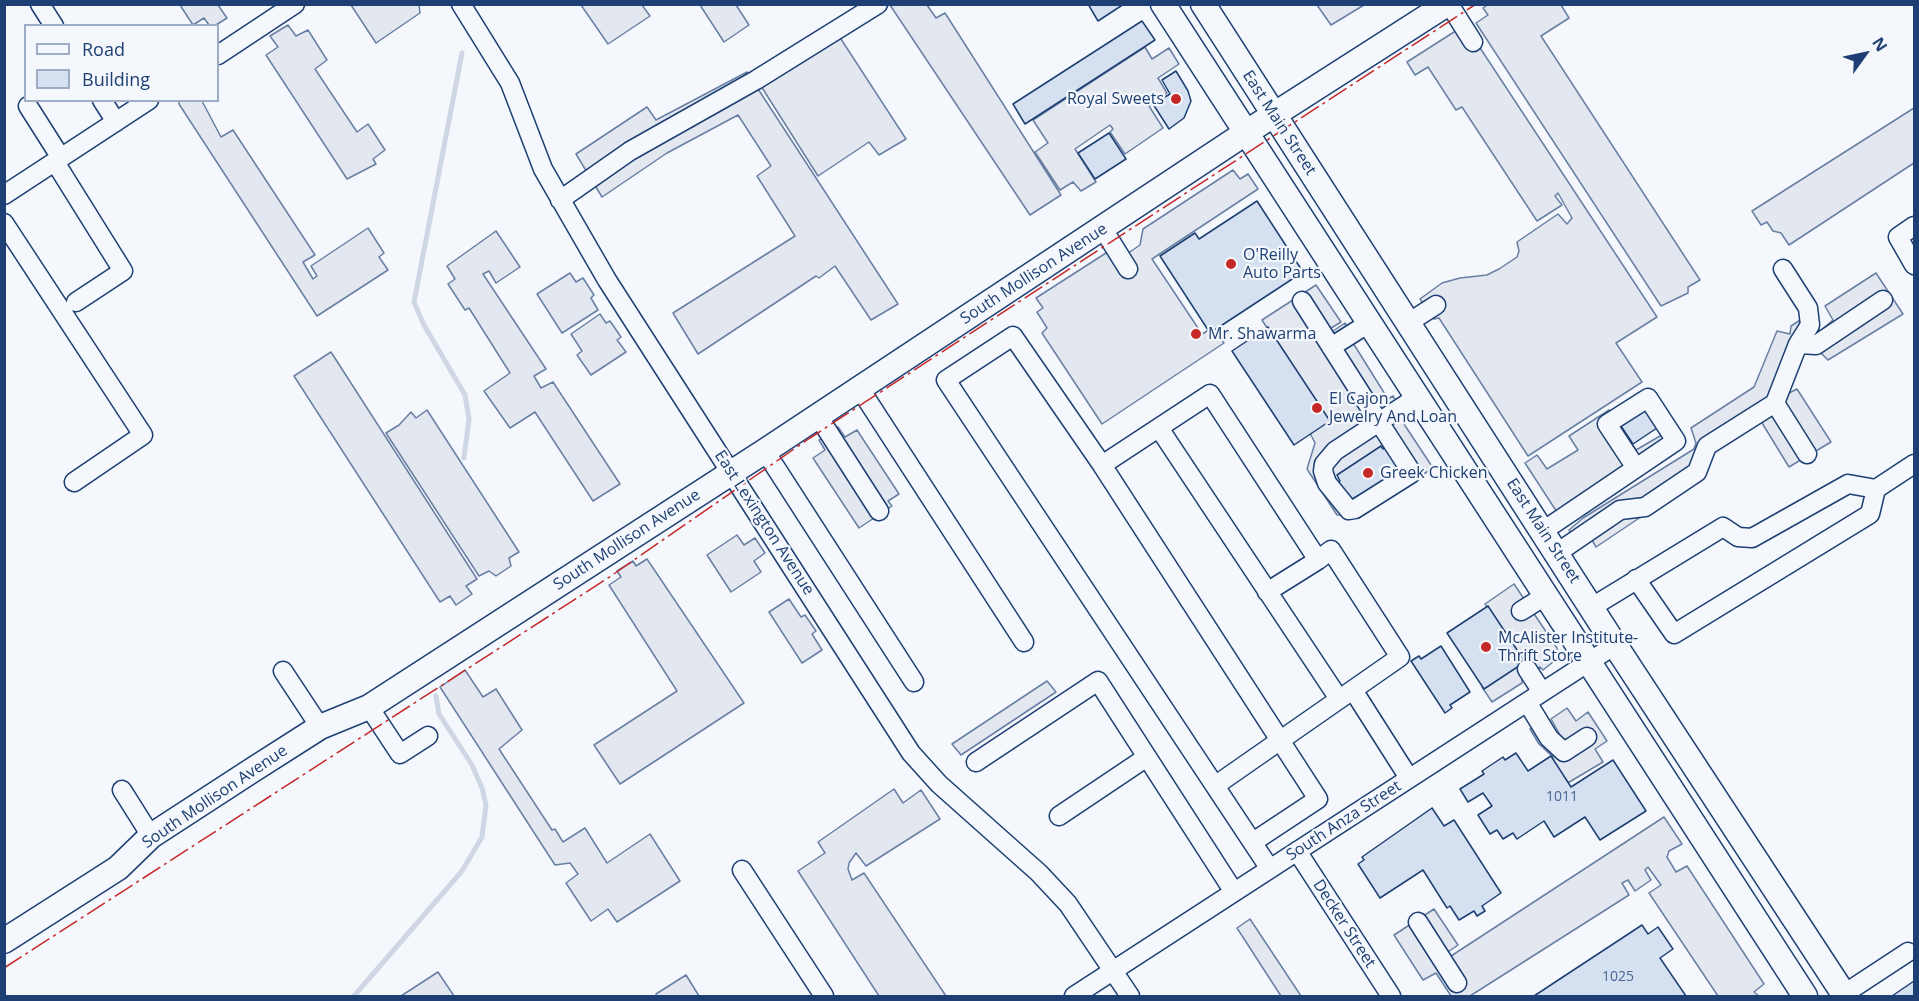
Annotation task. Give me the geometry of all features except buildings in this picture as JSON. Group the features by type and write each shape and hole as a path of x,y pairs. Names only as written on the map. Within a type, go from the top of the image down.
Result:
{"main road":[{"name":"East Main Street","path":"1163,4 1804,996"},
{"name":"East Main Street","path":"1203,4 1615,645 1844,995"},
{"name":"South Mollison Avenue","path":"4,941 118,868 151,836 320,727 369,706 860,389 1274,115 1419,12 1448,4"}],"street":[{"path":"40,4 53,24"},
{"path":"219,54 295,4"},
{"name":"East Lexington Avenue","path":"461,4 510,84 543,169 607,280 911,753 939,784 1046,880 1068,904 1130,996"},
{"path":"560,200 630,151 756,80 878,4"},
{"path":"1448,4 1473,42"},
{"path":"103,102 116,122"},
{"path":"4,195 146,102"},
{"path":"28,106 123,271 76,302"},
{"path":"4,223 142,435 74,482"},
{"path":"1914,226 1898,237 1914,265"},
{"path":"1103,229 1128,269"},
{"path":"1557,553 1620,510 1645,507 1697,472 1707,446 1775,403 1798,344 1810,325 1808,308 1783,269"},
{"path":"1798,344 1816,345 1883,300"},
{"path":"1302,301 1331,347 1379,422 1412,473 1355,510 1349,510 1327,483 1323,471 1324,464 1335,451 1379,422 1417,397"},
{"path":"1408,323 1436,305"},
{"path":"1331,347 1369,323"},
{"path":"1253,842 1318,799 1102,465 1013,336 946,380 1270,868"},
{"path":"860,389 1024,642"},
{"path":"1102,465 1210,394 1318,560"},
{"path":"1775,403 1807,454"},
{"path":"818,416 879,511"},
{"path":"1159,428 1267,592 1409,778"},
{"path":"765,451 914,682"},
{"path":"1636,579 1674,634 1870,514 1876,489 1914,464"},
{"path":"1543,531 1636,468"},
{"path":"1592,607 1723,527 1737,537 1752,538 1848,484 1876,489"},
{"path":"1216,785 1400,657 1331,550 1267,592"},
{"path":"1521,611 1545,596"},
{"name":"South Anza Street","path":"1074,996 1615,645"},
{"path":"1527,669 1548,738 1564,752 1587,737"},
{"path":"283,671 320,727"},
{"path":"976,762 1098,681 1234,892"},
{"path":"369,706 400,754 428,736"},
{"path":"1059,816 1147,757"},
{"path":"122,790 151,836"},
{"name":"Decker Street","path":"1297,851 1391,996"},
{"path":"742,870 824,996"},
{"path":"1418,922 1457,983"},
{"path":"1844,995 1908,952"}],"shaded area":[{"path":"1489,4 1561,5 1569,18 1541,36 1700,280 1688,287 1688,293 1661,306 1476,23 1488,15 1483,8"},
{"path":"180,5 218,5 227,18 218,24 208,24 204,18 192,24"},
{"path":"351,5 419,5 420,13 376,43"},
{"path":"581,5 642,5 650,16 608,44"},
{"path":"700,5 736,5 749,25 724,42"},
{"path":"890,5 927,5 936,18 945,13 1061,195 1030,215"},
{"path":"1317,5 1364,5 1331,25"},
{"path":"288,25 296,36 308,30 327,60 315,69 357,132 368,124 385,150 373,159 376,164 347,179 266,55 278,47 270,36"},
{"path":"1465,25 1657,317 1616,343 1642,382 1528,456 1439,318 1434,319 1420,299 1442,283 1487,275 1499,269 1517,257 1519,251 1517,242 1558,214 1567,224 1572,218 1558,193 1555,196 1562,205 1537,221 1462,107 1456,110 1428,67 1415,75 1407,62"},
{"path":"839,36 906,139 879,155 869,142 818,176 761,86"},
{"path":"1145,47 1152,59 1169,48 1179,64 1158,78 1167,93 1149,106 1163,128 1125,154 1110,132 1113,129 1110,125 1075,149 1096,182 1081,191 1073,182 1060,190 1035,152 1048,143 1033,120"},
{"path":"747,72 898,304 871,320 835,266 819,278 816,276 698,354 673,313 795,236 757,176 771,166 738,115 667,153 602,197 576,154 647,107 656,120"},
{"path":"179,102 203,102 221,137 233,130 315,255 303,262 313,279 317,276 311,266 368,228 384,253 379,257 388,270 317,316"},
{"path":"1914,108 1914,163 1789,245 1781,233 1773,231 1767,222 1761,225 1752,211"},
{"path":"1233,170 1240,179 1248,174 1258,189 1152,259 1202,334 1214,327 1224,343 1102,424 1042,333 1047,328 1037,312 1043,308 1036,298 1120,244 1127,254 1140,245 1143,229"},
{"path":"496,231 520,267 496,283 489,271 483,274 546,369 534,376 541,388 553,382 620,484 593,501 535,412 510,428 484,391 510,373 469,308 465,310 448,284 455,279 447,266"},
{"path":"570,273 576,282 583,278 594,295 591,298 598,310 562,333 537,294"},
{"path":"1876,273 1903,314 1828,360 1816,348 1804,349 1785,395 1797,389 1831,442 1789,467 1759,418 1712,449 1699,478 1596,547 1589,535 1578,545 1569,530 1583,518 1694,449 1696,443 1691,428 1754,387 1777,331 1790,334 1791,326 1802,319 1820,331 1833,320 1825,306"},
{"path":"1316,285 1341,322 1328,330 1330,333 1345,323 1354,338 1353,343 1388,399 1393,396 1404,414 1400,418 1433,468 1360,515 1337,515 1307,469 1315,443 1310,433 1326,421 1262,320"},
{"path":"600,314 606,323 610,321 621,337 617,340 626,352 591,375 577,355 582,351 571,334"},
{"path":"331,352 477,579 466,586 472,594 456,605 450,596 440,602 294,376"},
{"path":"427,410 519,552 509,558 511,566 496,576 489,571 479,576 386,433 399,425 411,412 416,418"},
{"path":"1609,410 1636,450 1672,429 1680,440 1677,452 1566,526 1525,463 1537,455 1547,469 1578,450 1569,436"},
{"path":"838,427 845,437 857,430 899,494 888,501 892,506 859,528 813,458 825,450 819,440"},
{"path":"737,535 744,545 755,538 765,553 754,561 761,572 731,592 707,555"},
{"path":"647,559 744,703 620,784 594,745 677,691 609,585 621,577 617,571 633,561 636,566"},
{"path":"1514,584 1557,648 1558,658 1543,670 1540,667 1522,678 1522,683 1492,702 1482,687 1522,661 1485,604"},
{"path":"789,599 801,617 805,615 816,631 812,634 822,650 802,663 769,612"},
{"path":"465,670 483,697 496,689 522,730 499,749 552,830 555,829 563,842 585,828 607,863 650,834 680,881 617,922 608,909 591,921 566,883 578,874 570,863 555,865 440,687"},
{"path":"1047,681 1056,692 961,755 952,744"},
{"path":"1567,708 1576,721 1588,712 1607,741 1595,749 1603,762 1566,784 1551,762 1553,757 1539,744 1530,729 1545,720 1554,733 1559,733 1551,719"},
{"path":"894,789 903,803 921,790 940,819 866,866 856,853 848,869 852,880 864,873 946,996 879,996 798,871 825,853 818,842"},
{"path":"1664,817 1682,844 1669,851 1667,857 1676,872 1687,866 1764,984 1754,992 1759,996 1718,996 1649,893 1661,885 1648,867 1645,870 1651,880 1635,891 1628,880 1622,883 1629,895 1470,996 1451,996 1436,973 1423,980 1394,935 1434,909 1458,945 1445,954 1448,958"},
{"path":"1250,919 1301,996 1281,996 1237,928"},
{"path":"438,972 454,996 401,996"},
{"path":"686,975 699,996 657,996 656,994"}],"waterway":[{"path":"462,53 414,302 424,325 465,395 469,419 464,458"},
{"path":"354,996 462,871 482,837 486,805 482,788 472,765 439,714 436,696"}],"power":[{"path":"4,968 608,578 810,438 1476,4"}],"place":[{"name":"Royal Sweets","path":"1176,99"},
{"name":"O'Reilly Auto Parts","path":"1231,264"},
{"name":"Mr. Shawarma","path":"1196,334"},
{"name":"El Cajon Jewelry And Loan","path":"1317,408"},
{"name":"Greek Chicken","path":"1368,473"},
{"name":"McAlister Institute- Thrift Store","path":"1486,647"}]}
